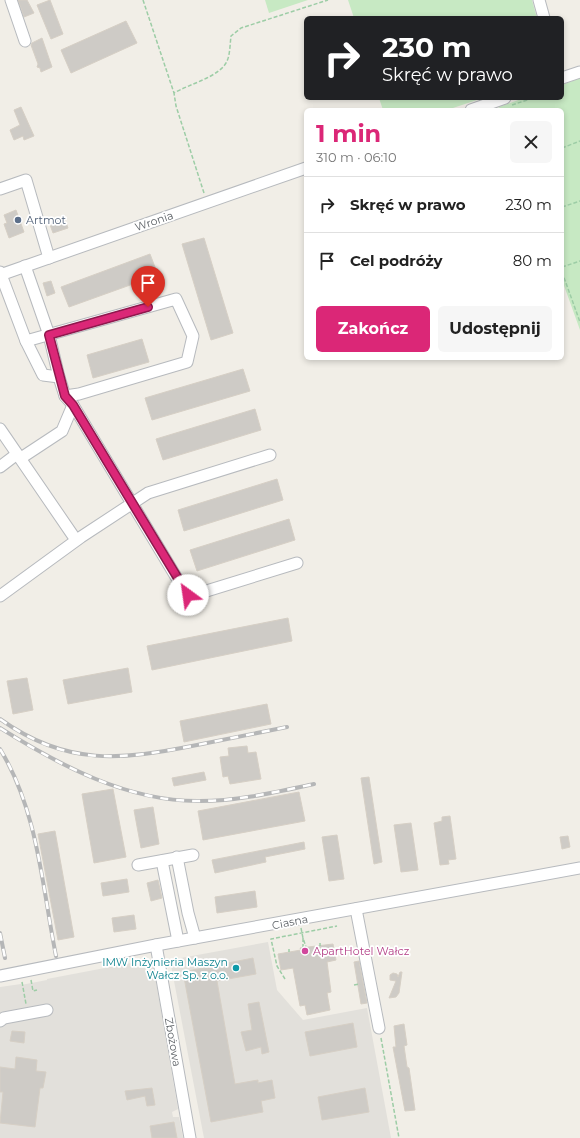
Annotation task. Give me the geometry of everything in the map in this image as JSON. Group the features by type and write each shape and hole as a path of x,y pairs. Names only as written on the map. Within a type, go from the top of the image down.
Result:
{"street":[{"path":"11,0 25,41"},
{"path":"540,0 544,16"},
{"path":"564,77 580,72"},
{"path":"480,108 508,102"},
{"name":"Wronia","path":"0,274 304,169"},
{"path":"0,189 26,180 49,258"},
{"path":"26,266 49,335 59,378 65,396 73,405 188,595 200,593 297,563"},
{"path":"0,274 26,341 43,375 59,378"},
{"path":"26,341 176,299 193,336 187,362 79,394 65,396"},
{"path":"0,467 62,431 73,405"},
{"path":"0,429 76,540"},
{"path":"0,596 76,540 148,493 270,455"},
{"path":"138,865 193,855"},
{"path":"177,858 188,913 195,938"},
{"path":"162,861 178,941"},
{"name":"Ciasna","path":"0,976 156,945 580,868"},
{"path":"356,909 380,1028"},
{"name":"Zbożowa","path":"156,945 190,1138"},
{"path":"0,1021 4,1018 47,1010"}],"path":[{"path":"143,0 208,202"},
{"path":"174,93 188,85 217,73 228,61 231,36 241,28 328,0"},
{"path":"508,102 520,100"},
{"path":"564,147 580,142"},
{"path":"564,206 580,201"},
{"path":"564,266 580,261"},
{"path":"564,277 580,321"},
{"path":"285,979 277,966 271,939 337,926"},
{"path":"303,948 303,938 306,947"},
{"path":"25,971 33,991 37,990"},
{"path":"25,971 28,1013"},
{"path":"380,1028 390,1077 392,1105 400,1138"}],"shaded area":[{"path":"268,942 277,990 303,1020 367,1008 391,1138 204,1138 170,960"},
{"path":"152,959 178,1109 172,1112 173,1117 179,1117 183,1138 0,1138 0,987 21,985"}],"green space":[{"path":"265,0 308,0 269,13"},
{"path":"348,0 532,0 536,16 353,16"},
{"path":"580,78 580,330 564,286 564,108 499,107 518,100 564,100 564,84"},
{"path":"380,100 477,100 453,108 382,108"}],"building":[{"path":"18,0 27,0 34,13 24,17"},
{"path":"50,0 63,34 51,39 37,5"},
{"path":"126,21 137,43 71,73 61,50"},
{"path":"42,38 52,67 41,72 40,68 37,67 38,64 31,45"},
{"path":"21,107 34,136 24,140 23,136 14,140 10,130 20,125 14,110"},
{"path":"16,210 24,232 9,238 4,224 7,223 4,215"},
{"path":"64,217 68,228 53,233 49,222"},
{"path":"204,238 233,333 211,340 182,244"},
{"path":"150,254 158,275 69,307 61,287"},
{"path":"51,281 55,293 47,296 43,283"},
{"path":"142,339 149,362 93,378 87,355"},
{"path":"243,369 250,391 152,420 145,398"},
{"path":"255,409 261,430 163,460 156,439"},
{"path":"277,479 283,500 184,531 178,510"},
{"path":"289,519 295,540 197,571 190,550"},
{"path":"288,618 292,641 152,670 147,646"},
{"path":"128,668 132,692 68,704 63,680"},
{"path":"27,678 33,710 13,714 7,681"},
{"path":"267,704 271,724 184,742 180,721"},
{"path":"247,746 248,753 256,752 261,779 230,784 228,776 223,777 220,757 229,756 228,748"},
{"path":"204,772 206,780 174,786 172,778"},
{"path":"369,777 382,862 374,864 361,778"},
{"path":"113,789 126,857 94,863 82,794"},
{"path":"299,792 305,821 203,840 198,811"},
{"path":"153,807 159,844 141,848 134,810"},
{"path":"450,816 456,859 448,860 449,864 440,865 434,823 442,821 442,817"},
{"path":"411,823 418,870 401,872 394,825"},
{"path":"55,831 74,937 58,940 38,834"},
{"path":"337,835 344,879 329,881 322,837"},
{"path":"568,836 570,847 562,849 560,837"},
{"path":"304,842 305,849 265,857 266,862 215,873 212,860"},
{"path":"127,879 129,892 103,896 101,883"},
{"path":"158,880 162,898 151,901 147,883"},
{"path":"255,891 257,907 217,913 215,897"},
{"path":"134,915 136,929 114,932 112,918"},
{"path":"333,944 336,960 327,962 331,992 327,993 330,1010 307,1015 305,1005 300,1006 293,968 281,970 278,954 301,950 300,948"},
{"path":"253,958 256,974 217,981 235,1084 258,1080 258,1083 272,1080 275,1098 261,1101 263,1112 211,1122 183,972"},
{"path":"359,961 367,1003 361,1004 354,962"},
{"path":"400,972 402,972 399,993 396,997 389,998 396,981 390,980 390,975 393,973 397,974 398,977"},
{"path":"259,1002 269,1052 262,1054 261,1047 246,1051 241,1032 252,1030 248,1004"},
{"path":"353,1023 357,1047 310,1056 305,1032"},
{"path":"404,1024 407,1045 404,1046 407,1067 409,1068 415,1110 405,1111 393,1047 396,1047 394,1026"},
{"path":"12,1031 25,1032 24,1043 10,1041"},
{"path":"16,1057 37,1060 36,1071 46,1072 43,1088 40,1088 35,1127 0,1123 3,1092 0,1092 0,1067 15,1069"},
{"path":"152,1088 155,1105 147,1106 145,1096 127,1100 125,1091"},
{"path":"365,1088 369,1112 322,1120 318,1097"},
{"path":"174,1122 177,1138 152,1138 150,1126"}],"railway":[{"path":"0,719 25,735 48,745 72,752 96,756 144,754 287,727"},
{"path":"0,728 70,768 95,779 121,788 173,800 214,801 257,796 314,784"},
{"path":"0,749 13,773 31,823 56,956"},
{"path":"0,933 5,958"}],"place":[{"name":"Artmot","path":"18,220"},
{"name":"ApartHotel Wałcz","path":"305,951"},
{"name":"IMW Inżynieria Maszyn Wałcz Sp. z o.o.","path":"236,968"}],"route":[{"path":"148,307 49,335 59,378 65,396 73,405 188,595"}]}
